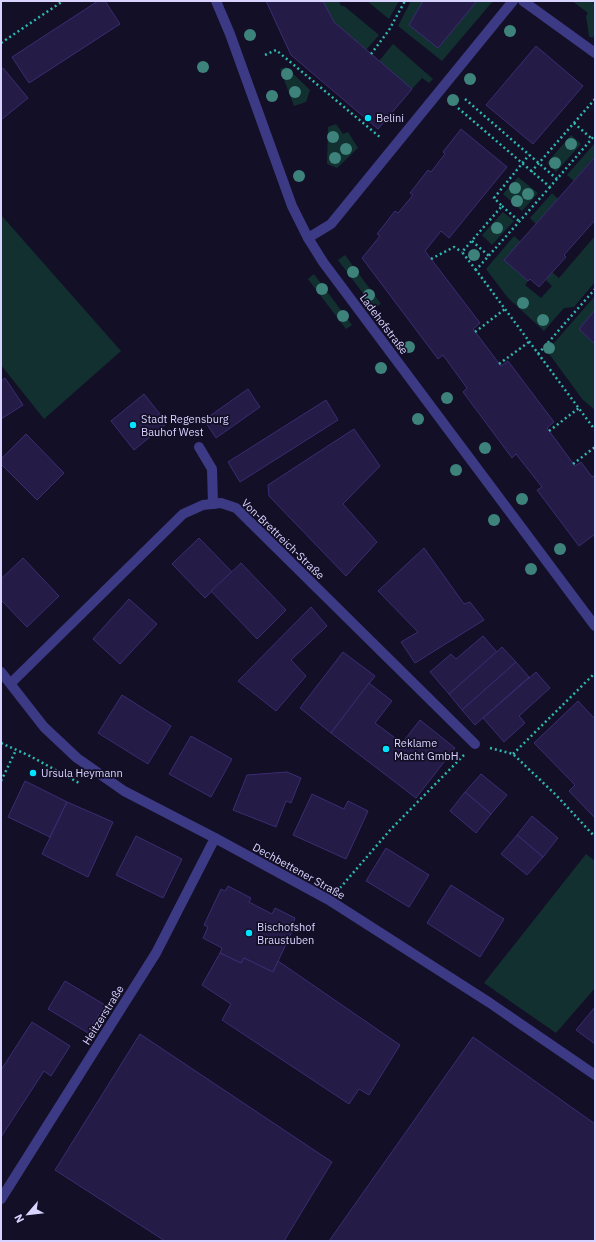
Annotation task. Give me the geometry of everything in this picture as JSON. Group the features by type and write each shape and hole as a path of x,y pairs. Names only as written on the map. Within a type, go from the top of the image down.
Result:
{"street":[{"name":"Ladehofstraße","path":"216,1 230,34 292,206 308,238 323,262 595,626"},
{"path":"308,238 331,224 513,1"},
{"path":"524,1 595,53"},
{"path":"199,447 212,469 213,504"},
{"name":"Von-Brettreich-Straße","path":"6,684 183,514 203,505 221,503 236,508 475,744"},
{"name":"Dechbettener Straße","path":"1,672 6,684 44,727 77,758 124,791 215,838 329,900 490,1003 595,1075"},
{"name":"Heitzerstraße","path":"1,1199 156,954 215,838"}],"path":[{"path":"1,43 63,1"},
{"path":"371,54 389,30 405,1"},
{"path":"265,55 276,50 386,142"},
{"path":"465,99 557,179"},
{"path":"532,172 595,99"},
{"path":"591,104 595,107"},
{"path":"458,108 550,187"},
{"path":"574,123 592,139"},
{"path":"476,270 520,222 595,135"},
{"path":"520,222 494,198 529,155"},
{"path":"462,252 502,206"},
{"path":"472,241 489,256"},
{"path":"431,259 454,247 462,252 595,430"},
{"path":"538,354 595,289"},
{"path":"475,332 504,309"},
{"path":"499,364 529,342"},
{"path":"549,431 579,408"},
{"path":"573,464 595,447"},
{"path":"513,754 595,673"},
{"path":"1,743 83,785"},
{"path":"329,900 391,829 475,744 513,754 556,795 595,837"},
{"path":"1,781 16,750"}],"green space":[{"path":"323,1 339,1 341,6 344,6 379,35 366,50 334,22"},
{"path":"367,1 399,1 389,19"},
{"path":"411,1 423,1 410,25 438,48 477,1 493,1 442,61 398,26"},
{"path":"572,1 591,1 595,4 595,35 592,38 589,36 586,16 588,13"},
{"path":"393,44 433,79 429,83 422,78 412,89 379,61"},
{"path":"286,67 310,90 306,102 294,106 280,69"},
{"path":"336,124 343,134 348,132 358,148 337,168 327,164 328,127"},
{"path":"571,135 581,144 556,172 547,163"},
{"path":"594,144 595,156 574,181 567,175"},
{"path":"518,177 538,193 522,211 503,194"},
{"path":"552,193 558,199 536,224 530,218"},
{"path":"503,212 514,221 492,245 482,235"},
{"path":"1,215 121,351 44,419 1,365"},
{"path":"514,236 521,242 505,260 528,281 525,285 541,298 552,286 546,280 552,272 559,278 595,236 595,282 574,307 564,308 544,331 508,298 486,269"},
{"path":"345,255 381,304 374,308 338,260"},
{"path":"314,274 352,325 346,329 308,279"},
{"path":"594,297 595,310 579,329 595,344 595,410 583,400 547,351"},
{"path":"586,854 595,861 595,988 556,1033 484,983"}],"building":[{"path":"98,1 105,1 120,24 29,83 12,57"},
{"path":"266,1 323,1 334,22 412,89 378,129 291,55"},
{"path":"423,1 477,1 438,48 409,25"},
{"path":"536,46 583,86 533,144 486,105"},
{"path":"3,68 28,98 1,120 1,69"},
{"path":"461,129 507,167 449,238 441,231 425,251 480,323 473,329 501,366 508,361 554,422 547,428 575,466 581,462 592,477 595,475 595,534 579,546 537,490 542,487 516,454 512,458 463,392 467,388 443,355 438,359 362,258 380,236 377,234 395,211 398,213 413,195 410,193 428,170 431,172 445,154 443,152"},
{"path":"595,157 595,220 564,255 566,257 539,287 530,279 528,281 504,260"},
{"path":"595,310 595,344 579,329"},
{"path":"5,378 23,405 1,419 1,381"},
{"path":"248,389 260,407 216,438 204,420"},
{"path":"144,394 167,423 134,450 111,421"},
{"path":"326,400 338,420 240,482 228,462"},
{"path":"354,429 380,466 343,504 377,542 346,576 269,496 268,485"},
{"path":"26,434 64,473 37,500 1,464 1,459"},
{"path":"199,538 232,572 205,598 172,564"},
{"path":"424,548 464,604 470,602 484,620 415,663 401,642 418,632 378,591"},
{"path":"23,558 59,596 27,627 1,600 1,579"},
{"path":"241,563 286,610 257,639 211,591"},
{"path":"129,599 157,624 120,664 93,639"},
{"path":"311,607 327,626 291,660 306,676 276,711 238,681"},
{"path":"483,636 497,652 449,694 430,672 451,654 456,659"},
{"path":"502,647 516,662 462,710 449,694"},
{"path":"343,652 375,676 331,733 300,708"},
{"path":"516,662 529,677 475,725 462,710"},
{"path":"536,672 550,688 519,716 525,723 504,742 483,718"},
{"path":"369,683 392,701 375,723 402,743 420,720 455,748 416,798 331,733"},
{"path":"122,695 171,726 148,764 98,733"},
{"path":"578,701 595,719 595,818 569,791 575,785 534,743"},
{"path":"191,736 232,759 211,797 169,774"},
{"path":"287,772 301,778 291,803 286,801 276,827 233,810 247,775"},
{"path":"481,774 507,795 491,814 465,792"},
{"path":"25,781 67,802 50,837 8,817"},
{"path":"465,792 491,814 476,833 450,811"},
{"path":"312,794 344,809 348,801 368,811 346,859 293,835"},
{"path":"67,802 113,822 88,877 42,854"},
{"path":"532,816 558,838 543,857 517,835"},
{"path":"517,835 543,857 527,875 501,854"},
{"path":"136,836 182,859 163,898 116,875"},
{"path":"386,848 429,875 409,907 366,881"},
{"path":"451,885 504,919 480,957 427,923"},
{"name":"Bischofshof Braustuben","path":"228,886 251,898 249,902 272,914 275,908 295,918 293,924 295,925 273,972 244,958 241,963 220,953 222,948 203,938 208,927 204,925 221,889 225,891"},
{"path":"220,953 241,963 244,958 273,972 278,961 400,1045 369,1095 359,1089 349,1104 222,1020 231,1004 202,985"},
{"path":"65,981 105,1005 88,1033 48,1009"},
{"path":"595,1007 595,1044 576,1030"},
{"path":"32,1022 70,1046 51,1076 44,1071 1,1137 1,1070"},
{"path":"140,1034 332,1162 284,1241 165,1241 55,1170"},
{"path":"473,1037 595,1124 595,1241 329,1241"}],"place":[{"name":"Belini","path":"368,118"},
{"name":"Stadt Regensburg Bauhof West","path":"133,425"},
{"name":"Reklame Macht GmbH","path":"386,749"},
{"name":"Ursula Heymann","path":"33,773"},
{"name":"Bischofshof Braustuben","path":"249,933"}]}
